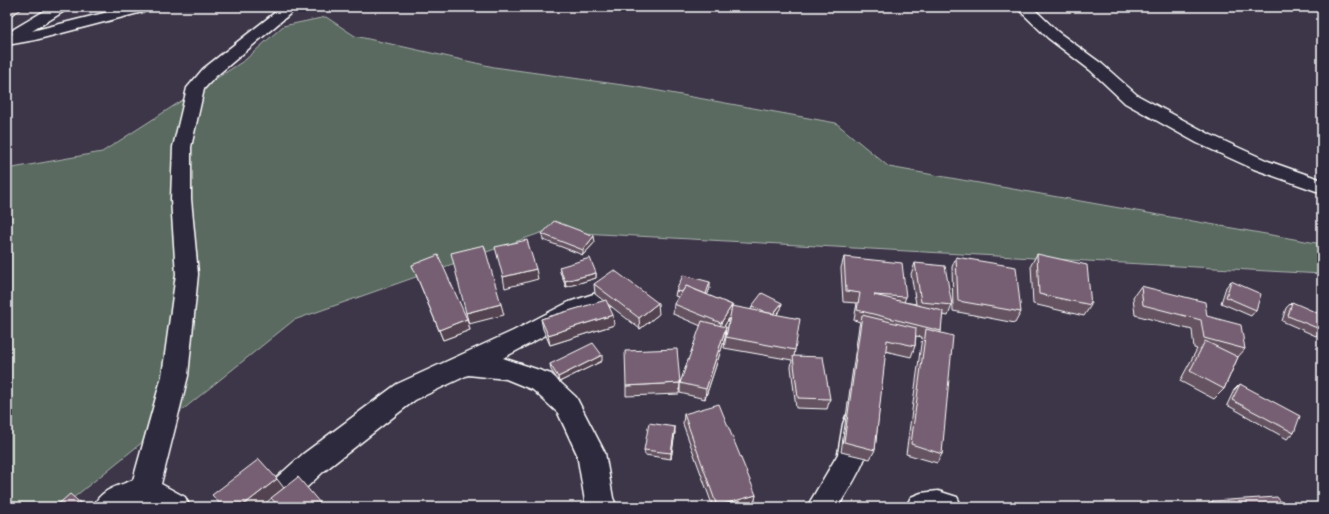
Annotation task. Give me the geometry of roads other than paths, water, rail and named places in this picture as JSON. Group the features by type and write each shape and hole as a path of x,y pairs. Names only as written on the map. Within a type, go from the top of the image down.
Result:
{"street":[{"path":"7,39 61,7"},
{"path":"7,39 34,35 145,7"},
{"path":"145,490 175,376 180,314 187,274 181,199 182,147 196,88 209,73 291,7"},
{"path":"1023,7 1053,35 1096,67 1131,99 1156,114 1261,165 1322,187"},
{"path":"265,507 314,464 406,392 522,338 577,308 624,294"},
{"path":"465,364 507,370 542,382 567,405 591,453 599,503 602,507"},
{"path":"822,507 852,457 859,397"},
{"path":"108,507 117,500 145,490 175,507"},
{"path":"921,507 938,505 947,507"}]}
